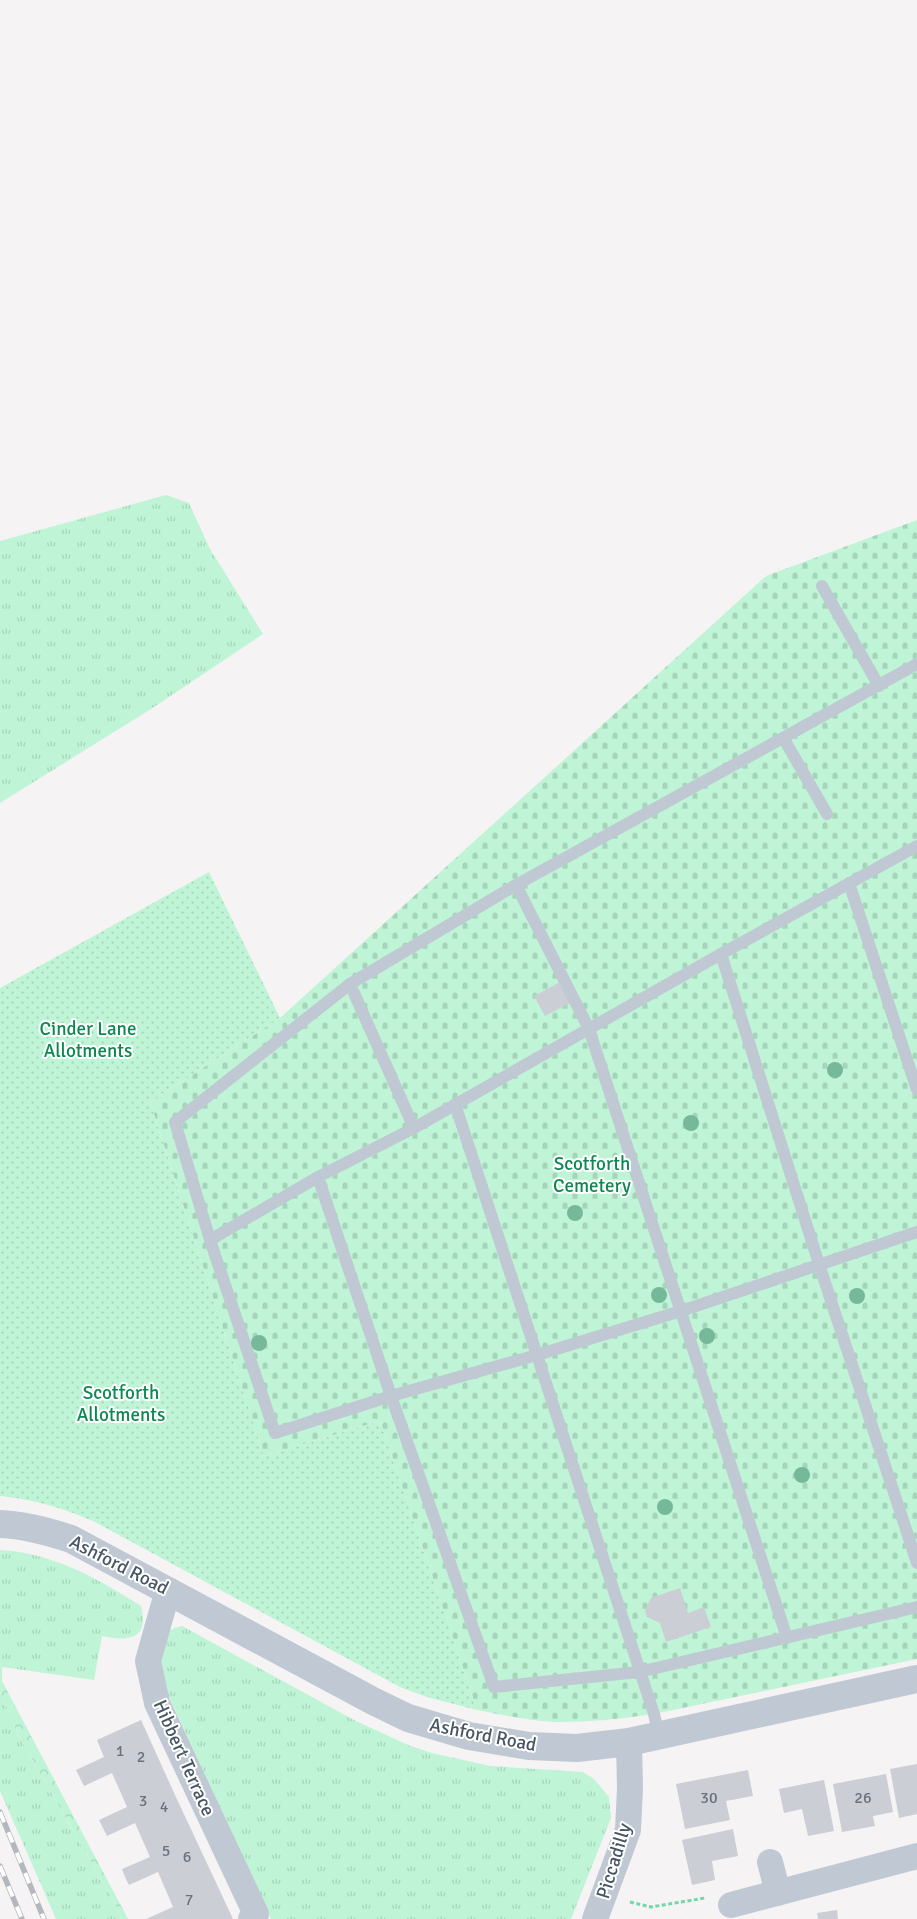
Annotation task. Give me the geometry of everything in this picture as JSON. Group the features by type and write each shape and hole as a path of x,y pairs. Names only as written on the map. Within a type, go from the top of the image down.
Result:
{"street":[{"name":"Ashford Road","path":"0,1524 18,1525 71,1539 373,1701 408,1718 469,1736 551,1748 577,1748 629,1742 917,1679"},
{"name":"Hibbert Terrace","path":"168,1590 148,1661 157,1703 256,1914 251,1919"},
{"name":"Piccadilly","path":"595,1919 628,1830 630,1788 629,1742"},
{"path":"731,1905 917,1856"},
{"path":"770,1862 778,1893"}],"lane":[{"path":"822,586 879,686"},
{"path":"917,664 516,885 350,984 175,1122 210,1240 275,1433 391,1396 537,1355 681,1311 917,1232"},
{"path":"784,739 827,814"},
{"path":"210,1240 318,1177 414,1128 589,1028 917,846"},
{"path":"849,883 917,1090"},
{"path":"516,885 589,1028 787,1638"},
{"path":"721,954 819,1264 917,1563"},
{"path":"350,984 414,1128"},
{"path":"455,1104 654,1714 659,1736"},
{"path":"318,1177 391,1396 494,1687 639,1672 917,1607"}],"path":[{"path":"606,1893 636,1905 651,1907 721,1895 731,1905"}],"green space":[{"path":"166,495 189,503 210,549 263,634 151,709 0,803 0,541"},
{"name":"Scotforth Cemetery","path":"917,520 917,1659 654,1714 630,1717 557,1722 477,1710 380,1421 264,1456 150,1102 280,1018 766,576"},
{"path":"209,872 280,1018 150,1102 264,1456 380,1421 477,1710 427,1697 400,1687 93,1521 47,1505 0,1496 0,988"},
{"path":"0,1550 38,1556 56,1562 108,1586 141,1606 143,1617 139,1632 135,1636 128,1638 102,1636 94,1680 2,1667 0,1664"},
{"path":"182,1626 354,1720 408,1745 432,1753 490,1766 583,1772 594,1779 609,1797 611,1818 571,1919 271,1919 170,1699 162,1686 159,1645 166,1634 174,1628"},
{"path":"0,1664 2,1667 2,1681 128,1919 121,1919 114,1902 19,1736 0,1692"},
{"path":"0,1692 19,1736 114,1902 121,1919 56,1919 0,1791"}],"building":[{"path":"560,982 570,1003 545,1016 534,996"},
{"path":"680,1588 688,1613 704,1607 711,1627 666,1642 660,1623 647,1617 645,1610 651,1598"},
{"path":"141,1720 233,1919 146,1919 173,1907 158,1872 129,1885 125,1877 122,1869 150,1857 135,1823 107,1836 99,1820 127,1807 112,1773 84,1786 76,1770 104,1757 97,1740"},
{"path":"917,1764 917,1814 899,1818 890,1769"},
{"path":"748,1770 753,1796 726,1801 730,1820 685,1829 676,1784"},
{"path":"886,1774 893,1812 873,1816 875,1826 842,1832 833,1784"},
{"path":"824,1780 834,1831 808,1836 802,1809 784,1813 779,1789"},
{"path":"733,1829 738,1856 712,1861 715,1880 692,1885 682,1840"},
{"path":"837,1910 838,1919 818,1919 817,1913"}],"railway":[{"path":"0,1812 44,1919"},
{"path":"0,1866 22,1919"}],"park label":[{"name":"Cinder Lane Allotments","path":"88,1040"},
{"name":"Scotforth Allotments","path":"121,1404"}]}
